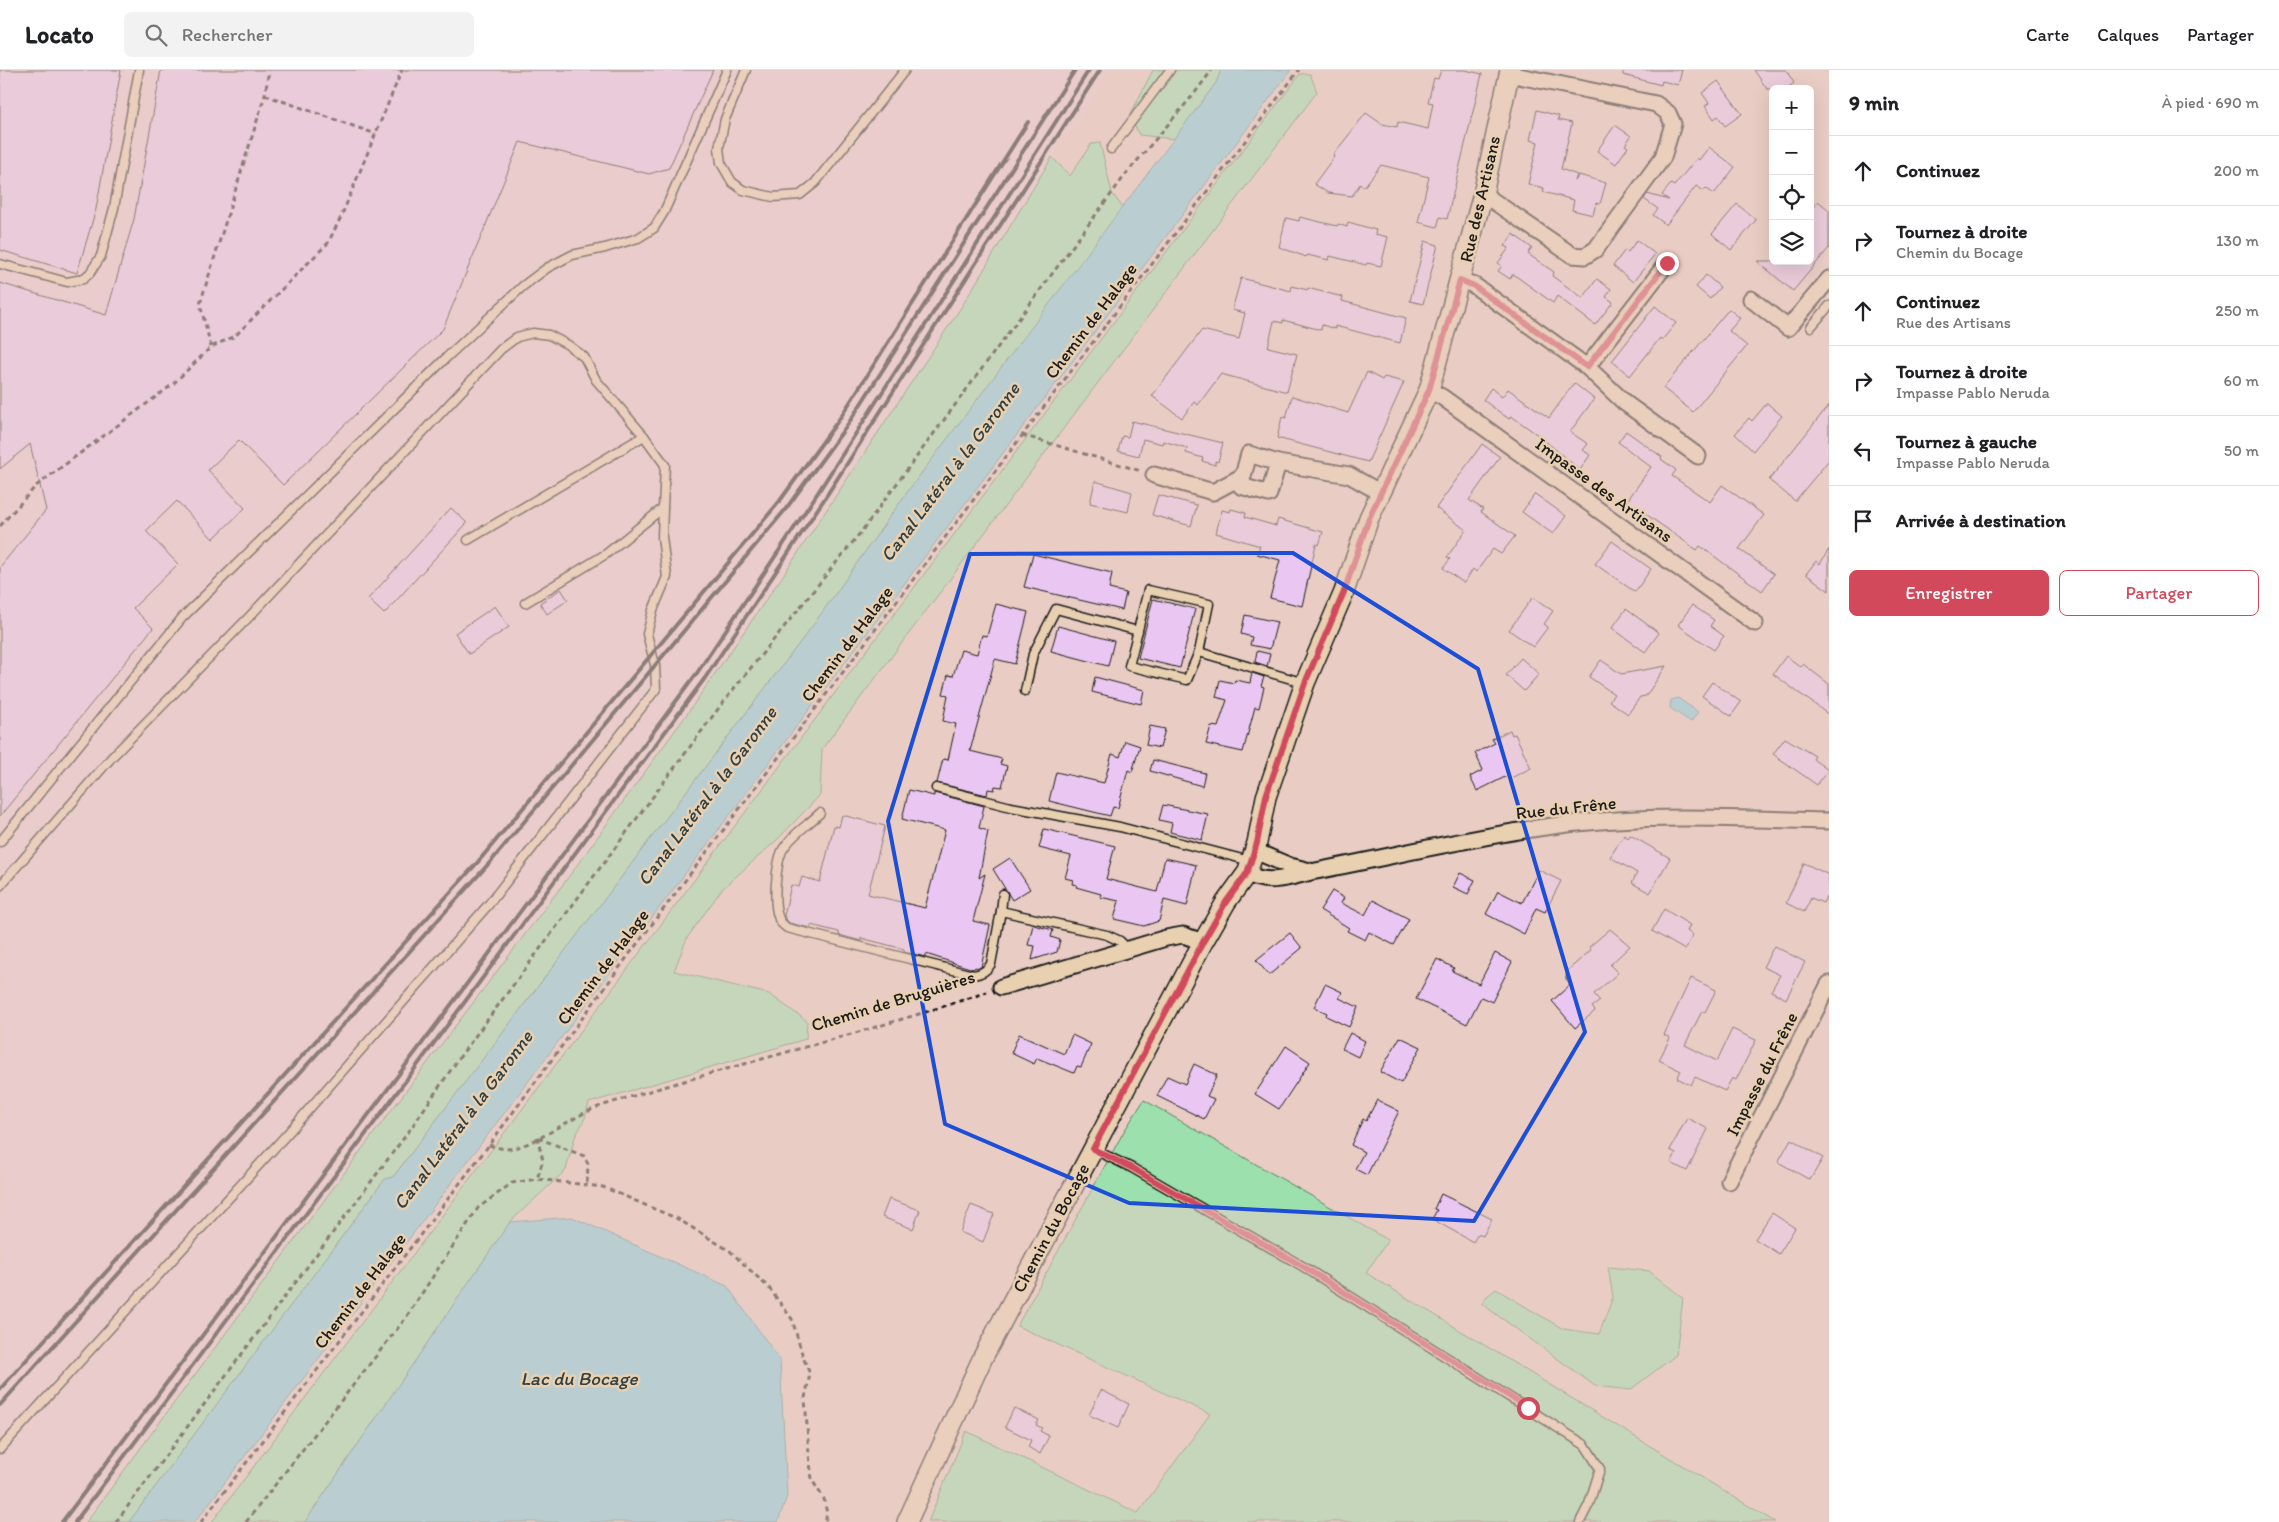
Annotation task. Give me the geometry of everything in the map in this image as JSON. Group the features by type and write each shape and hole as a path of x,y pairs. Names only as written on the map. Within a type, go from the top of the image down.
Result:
{"street":[{"name":"Rue des Artisans","path":"1251,862 1266,796 1305,683 1344,592 1369,518 1429,390 1483,194 1509,72"},
{"path":"1483,194 1572,255 1585,256 1596,249 1663,157 1673,124 1668,114 1656,104 1509,72"},
{"path":"1587,367 1667,263"},
{"path":"1751,299 1788,328 1829,279"},
{"path":"1460,280 1474,286 1587,367 1624,403 1698,456"},
{"name":"Impasse des Artisans","path":"1429,390 1442,397 1756,623"},
{"path":"1278,462 1269,494 1241,486 1249,454 1278,462 1349,475 1381,493"},
{"path":"1154,475 1213,492 1243,476"},
{"name":"Rue du Frêne","path":"1311,872 1290,866 1251,862 1256,879 1268,880 1286,878 1546,827 1614,821 1697,818 1829,821"},
{"name":"Chemin du Bocage","path":"907,1522 983,1357 1203,942 1251,862"},
{"name":"Chemin de Bruguières","path":"1001,987 1166,938 1183,935 1203,942"},
{"name":"Impasse du Frêne","path":"1729,1181 1829,984"}],"lane":[{"path":"0,264 67,282 83,279 90,273 101,256 114,208 139,70"},
{"path":"0,842 182,618 446,356 523,286 547,268 572,255 638,238 654,228 664,212 727,70"},
{"path":"746,70 726,118 719,148 721,163 732,182 743,190 773,197 800,195 815,184 904,70"},
{"path":"1111,149 1170,70"},
{"path":"1811,327 1829,306"},
{"path":"0,886 112,756 248,617 502,349 517,338 533,333 549,335 568,345 584,357 596,380 644,436 665,465 662,537 667,577 653,610 647,634 654,664 656,689 488,904 288,1133 0,1449"},
{"path":"468,540 644,436"},
{"path":"525,603 606,554 664,508"},
{"path":"1148,590 1209,604 1199,652 1187,680 1129,666 1148,590"},
{"path":"1024,690 1033,654 1056,609 1138,631"},
{"path":"1199,652 1305,683"},
{"path":"936,788 1011,808 1120,827 1251,862"},
{"path":"820,814 791,839 782,852 778,863 775,907 780,922 787,928 973,975 984,971 991,964 1003,894"},
{"path":"1001,912 1107,935 1120,941 1128,949"},
{"path":"1093,1149 1140,1173 1304,1267 1586,1445 1600,1470 1589,1504 1580,1522"}],"path":[{"path":"211,346 200,304 265,95 269,70"},
{"path":"0,526 36,486 172,385 211,346 235,336 328,243 341,217 402,70"},
{"path":"116,1522 409,1131 459,1058 724,701 861,532 1126,174 1212,70"},
{"name":"Chemin de Halage","path":"201,1522 489,1145 628,956 1298,70"},
{"path":"265,95 376,134"},
{"path":"1022,435 1154,475"},
{"name":"Chemin de Bruguières","path":"489,1145 500,1149 515,1148 592,1109 665,1086 845,1037 1001,987"},
{"path":"537,1137 543,1160 537,1179"},
{"path":"537,1137 584,1156 588,1164 587,1185"},
{"path":"246,1522 405,1319 478,1208 512,1183 537,1179 603,1187 678,1219 730,1251 769,1288 792,1319 810,1374 805,1398 811,1472 812,1480 824,1499 827,1514 825,1522"}],"highlighted area":[{"path":"1293,553 1478,669 1585,1032 1474,1221 1129,1203 945,1124 888,821 970,554"}],"shaded area":[{"path":"0,70 1111,70 1052,157 962,306 784,574 687,714 567,879 362,1149 86,1522 0,1522"}],"green space":[{"path":"1153,70 1221,70 1216,83 1174,139 1139,135 1130,115"},
{"path":"1300,74 1310,74 1317,92 822,749 820,795 778,839 722,889 687,938 674,971 769,994 807,1021 806,1039 589,1103 585,1118 575,1137 566,1170 510,1222 305,1522 212,1522"},
{"path":"1100,143 1112,193 1123,208 908,491 814,624 393,1177 385,1179 129,1522 86,1522 362,1149 567,879 687,714 784,574 962,306 1052,157 1070,176 1091,144"},
{"path":"1144,1100 1388,1240 1366,1273 1775,1522 928,1522 966,1431 1138,1513 1210,1414 1017,1326 1123,1133"},
{"path":"1608,1267 1649,1271 1683,1298 1676,1355 1630,1390 1595,1386 1482,1304 1486,1297 1496,1289 1563,1329 1599,1334 1613,1297"}],"water":[{"name":"Canal Latéral à la Garonne","path":"1221,70 1291,70 195,1522 129,1522 385,1179 393,1177 814,624 908,491 1216,83"},
{"path":"1678,698 1698,712 1691,722 1670,708 1671,700"},
{"name":"Lac du Bocage","path":"572,1217 727,1286 780,1360 787,1496 778,1522 305,1522 510,1222"}],"building":[{"path":"0,70 121,70 96,209 77,273 0,250"},
{"path":"161,70 713,70 669,168 649,174 520,142 443,329 283,485 239,440 208,470 245,508 213,539 177,501 146,531 178,564 133,608 153,628 0,816 0,567 46,510 30,444 0,469 0,283 106,315 134,219"},
{"path":"1441,70 1465,70 1482,74 1447,219 1440,217 1437,227 1418,222 1429,177 1381,165 1364,187 1360,184 1352,196 1328,193 1314,184 1334,157 1333,155 1366,113 1382,124 1397,127 1398,122 1428,129 1433,103 1428,102 1434,78 1438,79"},
{"path":"1623,70 1682,70 1678,85 1662,81 1661,85 1623,75"},
{"path":"1754,70 1786,70 1794,83 1791,85 1769,85 1769,89 1767,89"},
{"path":"1718,81 1742,114 1725,126 1718,116 1714,119 1705,106 1709,103 1702,93"},
{"path":"1537,110 1559,116 1558,120 1572,123 1561,169 1577,175 1575,181 1579,175 1606,183 1600,204 1596,203 1593,215 1572,210 1574,200 1543,192 1544,188 1528,184 1538,142 1530,140"},
{"path":"1615,125 1631,136 1625,145 1628,147 1616,164 1597,151"},
{"path":"1709,147 1735,167 1714,194 1706,188 1704,191 1696,186 1666,225 1653,215 1658,209 1644,199 1647,194 1669,200 1662,195 1671,184 1674,186 1697,158 1699,160"},
{"path":"1818,201 1829,210 1829,248 1793,291 1757,261 1769,261 1769,265 1814,265 1814,206"},
{"path":"1737,204 1756,220 1731,250 1712,234"},
{"path":"1300,217 1337,226 1338,224 1347,227 1348,222 1376,230 1375,234 1388,237 1381,266 1367,263 1366,265 1330,256 1329,260 1307,255 1306,257 1279,247 1286,218 1299,221"},
{"path":"1513,234 1532,248 1528,254 1554,272 1552,276 1583,298 1597,279 1611,289 1606,297 1613,302 1595,325 1557,296 1553,303 1513,274 1510,279 1498,271 1502,266 1498,263 1509,248 1505,246"},
{"path":"1637,240 1655,254 1633,282 1613,266 1625,250 1628,252"},
{"path":"1425,241 1438,245 1423,304 1410,301"},
{"path":"1706,275 1720,287 1710,299 1696,287"},
{"path":"1241,278 1291,291 1292,286 1307,290 1308,288 1343,297 1342,301 1406,318 1400,343 1335,326 1335,329 1322,325 1321,330 1283,320 1283,323 1274,321 1268,347 1297,354 1287,392 1221,374 1198,405 1194,402 1182,418 1152,396 1202,330 1239,339 1245,313 1232,310"},
{"path":"1655,306 1676,323 1662,340 1660,338 1630,376 1612,361"},
{"path":"1729,309 1740,318 1729,331 1747,346 1693,412 1663,388"},
{"path":"1367,372 1382,380 1384,377 1404,382 1368,462 1277,438 1282,417 1286,418 1292,396 1348,413"},
{"path":"1574,383 1594,399 1570,432 1588,444 1583,450 1590,455 1580,470 1538,435 1511,416 1509,419 1483,400 1491,388 1502,397 1508,389 1549,418"},
{"path":"1767,403 1782,416 1753,451 1735,434 1749,418 1752,421"},
{"path":"1829,405 1829,460 1795,501 1769,480"},
{"path":"1132,421 1223,443 1218,462 1215,461 1215,465 1202,461 1203,458 1186,453 1187,448 1163,441 1162,444 1143,439 1139,456 1118,451 1122,436 1128,437"},
{"path":"1626,431 1662,457 1661,459 1676,470 1672,476 1710,502 1722,485 1764,515 1739,549 1774,574 1762,591 1700,546 1697,550 1627,501 1651,467 1618,442"},
{"path":"1482,444 1500,457 1469,500 1483,509 1481,512 1515,536 1501,554 1493,549 1476,572 1473,569 1464,583 1443,568 1450,559 1447,557 1466,530 1436,508"},
{"path":"1095,481 1132,492 1128,512 1090,503"},
{"path":"1535,494 1566,516 1553,534 1522,512"},
{"path":"1158,495 1197,505 1191,526 1152,515"},
{"path":"451,508 467,523 384,614 368,599"},
{"path":"1231,509 1246,513 1245,517 1276,526 1278,519 1323,532 1319,545 1316,544 1302,606 1270,598 1280,560 1257,554 1260,546 1216,533 1222,510 1230,512"},
{"path":"1612,541 1651,569 1635,592 1595,564"},
{"path":"1829,549 1829,591 1806,574 1816,561 1820,564"},
{"path":"1033,554 1112,573 1109,589 1126,593 1122,610 1024,587"},
{"path":"561,589 568,600 547,614 540,603"},
{"path":"1533,597 1553,611 1544,624 1548,627 1533,647 1509,630"},
{"path":"1153,599 1195,609 1180,668 1138,658"},
{"path":"996,604 1028,612 1015,664 995,659 970,751 1002,759 1000,764 1007,766 1002,787 995,786 994,790 988,789 987,795 937,783 943,759 948,760 956,724 943,721 948,695 943,694 948,675 953,676 961,650 977,654 982,635 987,636"},
{"path":"1692,605 1714,620 1710,626 1724,636 1714,650 1678,625"},
{"path":"495,606 509,627 469,654 455,633"},
{"path":"1626,609 1659,633 1645,652 1612,628"},
{"path":"1245,615 1277,622 1270,649 1250,645 1252,637 1241,634"},
{"path":"1058,626 1114,641 1108,666 1051,651"},
{"path":"1257,651 1270,654 1267,666 1255,662"},
{"path":"1786,656 1801,667 1803,664 1829,684 1829,715 1773,674"},
{"path":"1521,658 1539,674 1524,691 1506,675"},
{"path":"1601,660 1621,674 1666,666 1646,696 1640,697 1628,714 1609,701 1614,694 1589,677"},
{"path":"1252,673 1264,677 1261,686 1264,687 1259,708 1255,707 1243,752 1206,744 1211,726 1218,727 1227,700 1216,697 1220,680 1234,683 1235,680 1250,683"},
{"path":"1095,677 1144,690 1141,704 1092,692"},
{"path":"1712,682 1741,702 1731,716 1702,696"},
{"path":"1150,726 1165,729 1160,748 1146,745"},
{"path":"1510,730 1512,735 1515,734 1531,768 1511,778 1509,775 1477,791 1470,777 1483,770 1475,753 1495,743 1492,739"},
{"path":"1785,738 1815,756 1813,759 1828,770 1817,785 1773,754"},
{"path":"1125,741 1140,746 1132,772 1128,770 1118,808 1113,807 1110,816 1049,801 1056,772 1104,783 1112,754 1120,757"},
{"path":"1153,760 1205,773 1202,786 1150,771"},
{"path":"909,790 934,796 934,793 984,806 979,828 988,831 979,878 985,874 973,921 990,925 981,967 979,968 975,967 973,969 926,954 926,957 904,952 904,949 861,938 861,941 839,935 839,932 811,925 810,928 789,923 784,916 791,885 799,887 802,877 820,882 834,826 839,827 842,815 885,826 868,894 925,908 945,830 902,819"},
{"path":"1163,805 1208,814 1202,840 1170,832 1172,823 1159,820"},
{"path":"1044,829 1115,846 1106,879 1157,892 1165,858 1196,865 1187,906 1164,900 1159,921 1144,926 1114,919 1119,901 1100,897 1101,894 1076,887 1077,885 1072,884 1073,880 1065,878 1071,856 1039,848"},
{"path":"1624,835 1628,838 1630,835 1670,858 1650,893 1632,883 1637,873 1610,857"},
{"path":"1010,858 1030,889 1012,900 993,869"},
{"path":"1804,863 1829,875 1829,899 1826,897 1823,903 1811,898 1804,912 1786,903"},
{"path":"1539,870 1561,881 1545,912 1536,908 1524,934 1486,914 1498,891 1522,903"},
{"path":"1460,873 1475,880 1468,894 1453,887"},
{"path":"1332,891 1344,898 1341,903 1365,915 1373,900 1409,919 1394,945 1369,932 1365,940 1347,931 1349,928 1320,910"},
{"path":"1664,909 1690,925 1687,931 1693,935 1685,950 1652,931"},
{"path":"1033,925 1053,930 1051,937 1060,940 1057,952 1032,960 1035,946 1028,945"},
{"path":"1610,929 1630,946 1610,965 1618,973 1594,994 1600,1001 1592,1007 1595,1011 1575,1028 1552,1001 1570,985 1566,979 1567,971 1591,950 1589,947"},
{"path":"1290,933 1302,948 1269,975 1256,960"},
{"path":"1774,946 1805,962 1786,999 1771,991 1780,975 1763,967"},
{"path":"1495,953 1512,962 1492,1002 1481,997 1467,1024 1416,999 1437,959 1454,968 1452,971 1479,984"},
{"path":"1691,978 1716,990 1705,1012 1702,1011 1685,1045 1717,1061 1732,1029 1756,1040 1736,1080 1732,1078 1725,1091 1695,1077 1691,1085 1677,1078 1681,1071 1659,1060 1670,1038 1664,1035"},
{"path":"1325,984 1342,992 1339,998 1358,1007 1349,1027 1326,1016 1327,1013 1314,1007"},
{"path":"1350,1033 1365,1041 1358,1057 1342,1049"},
{"path":"1019,1034 1064,1054 1072,1035 1091,1044 1081,1067 1077,1066 1074,1073 1037,1058 1034,1064 1011,1053"},
{"path":"1400,1037 1421,1047 1401,1083 1380,1072"},
{"path":"1286,1046 1310,1062 1279,1109 1255,1094"},
{"path":"1194,1064 1217,1075 1207,1096 1214,1099 1204,1119 1157,1096 1167,1076 1185,1084"},
{"path":"1377,1100 1399,1111 1367,1175 1355,1169 1364,1152 1351,1145 1363,1119 1366,1121"},
{"path":"1687,1118 1708,1129 1687,1171 1671,1163 1676,1153 1670,1150"},
{"path":"1791,1139 1823,1158 1810,1180 1778,1162"},
{"path":"1441,1194 1492,1219 1483,1236 1478,1234 1473,1242 1432,1219 1437,1210 1434,1209"},
{"path":"889,1199 920,1210 913,1229 882,1217"},
{"path":"971,1205 994,1214 983,1242 960,1232"},
{"path":"1772,1213 1795,1228 1779,1254 1755,1239"},
{"path":"1101,1390 1129,1404 1118,1428 1089,1415"},
{"path":"1014,1408 1039,1420 1036,1425 1042,1428 1040,1431 1049,1436 1040,1454 1028,1447 1031,1440 1005,1427"}],"railway":[{"path":"0,1405 493,859 785,510 848,424 1075,70"},
{"path":"62,1522 457,997 697,673 815,497 1089,70"},
{"path":"75,1522 705,678 823,501 1100,70"},
{"path":"0,1389 477,863 779,502 840,418 1028,122"}],"route":[{"path":"1528,1408 1304,1267 1132,1168 1093,1149 1203,942 1226,902 1247,873 1257,843 1266,796 1305,683 1344,592 1369,518 1429,390 1460,280 1474,286 1587,367 1667,263"}]}
